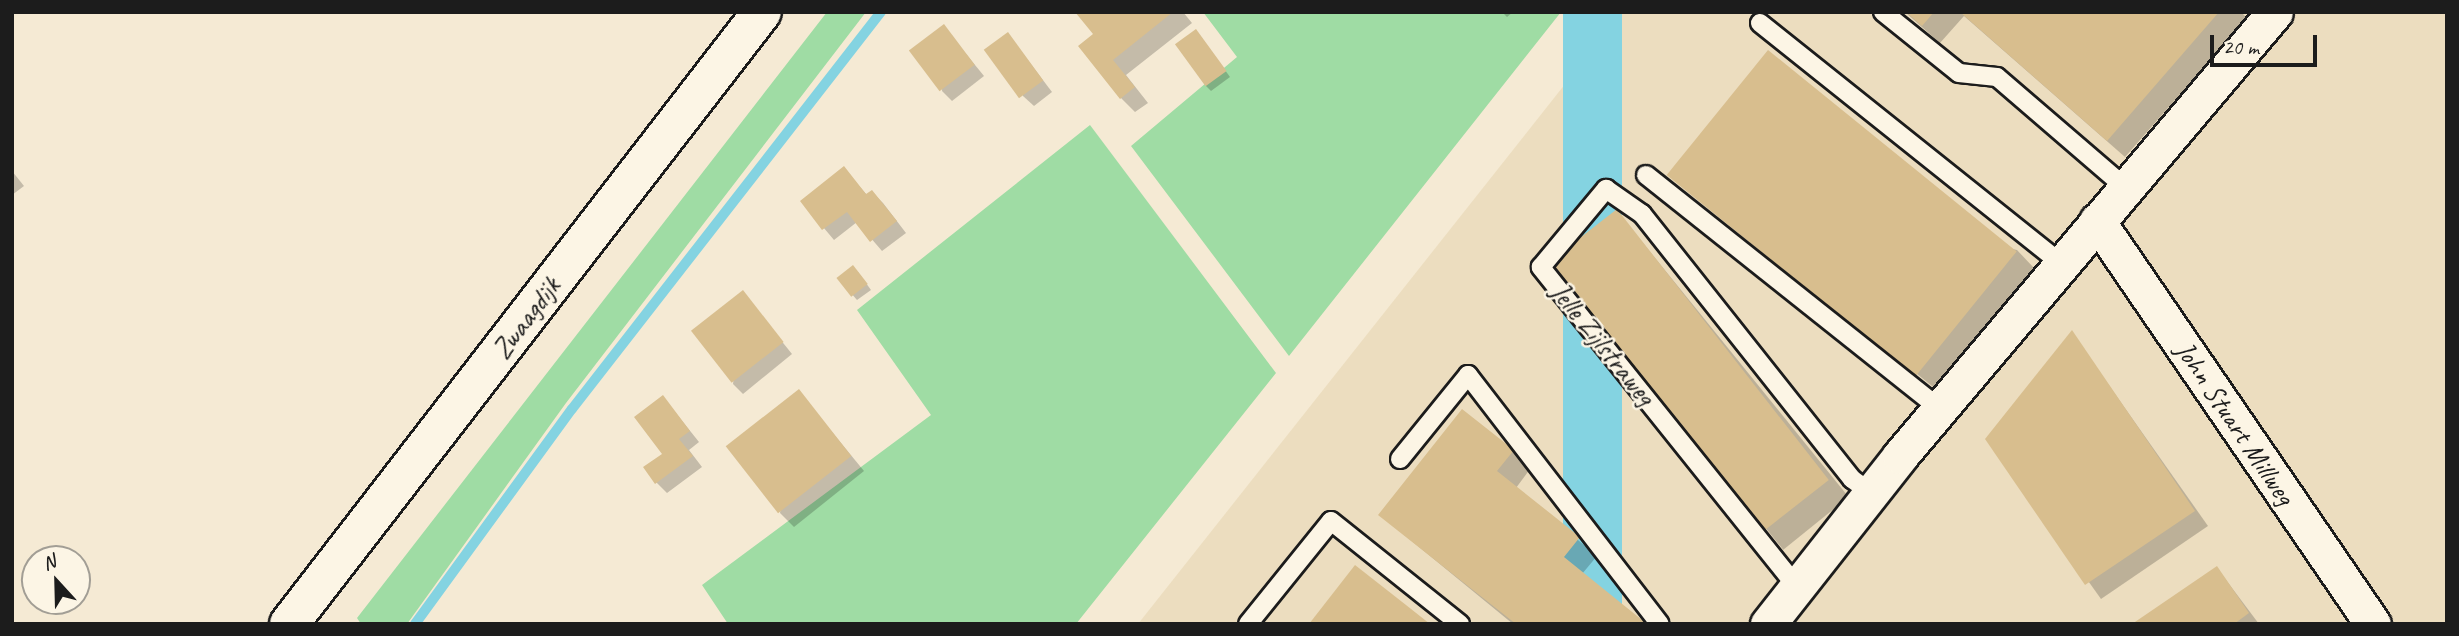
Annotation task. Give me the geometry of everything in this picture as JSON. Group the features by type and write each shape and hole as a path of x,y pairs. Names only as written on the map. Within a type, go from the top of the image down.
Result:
{"street":[{"name":"Zwaagdijk","path":"289,624 762,12"},
{"path":"1768,624 1940,409 2274,13"},
{"name":"John Stuart Millweg","path":"2097,221 2373,624"}],"lane":[{"path":"1883,12 1959,73 1997,77 2126,188"},
{"path":"1760,23 2061,263"},
{"path":"1646,174 1940,409"},
{"name":"Jelle Zijlstraweg","path":"1797,587 1541,267 1606,189 1642,214 1853,479 1871,493"},
{"path":"1400,459 1468,375 1660,624"},
{"path":"1248,624 1331,521 1460,624"}],"shaded area":[{"path":"1622,12 2447,12 2447,624 1138,624"}],"green space":[{"path":"827,12 866,12 566,403 407,624 361,624 357,618"},
{"path":"1203,12 1561,12 1289,356 1131,146 1237,57"},
{"path":"1090,125 1276,373 1076,624 728,624 702,585 931,415 857,310"}],"water":[{"path":"1563,12 1622,12 1622,624 1563,624"}],"building":[{"path":"1075,12 1173,12 1113,60 1135,87 1120,99 1078,46 1093,34"},
{"path":"1906,12 1934,12 1922,26"},
{"path":"1960,12 2219,12 2107,141"},
{"path":"944,24 975,65 940,91 909,50"},
{"path":"1196,29 1227,71 1206,86 1175,44"},
{"path":"1008,32 1043,81 1019,98 984,50"},
{"path":"1768,50 2017,251 1915,377 1667,175"},
{"path":"844,166 866,194 872,190 897,221 870,242 847,212 822,230 800,201"},
{"path":"1617,209 1829,480 1760,534 1548,263"},
{"path":"853,265 868,284 851,297 836,278"},
{"path":"743,290 784,342 732,383 691,331"},
{"path":"2072,330 2195,511 2085,585 1985,439"},
{"path":"799,389 851,456 778,513 726,446"},
{"path":"663,395 690,431 679,439 693,456 655,484 643,467 662,454 634,417"},
{"path":"1462,409 1514,450 1497,471 1580,537 1564,557 1647,624 1516,624 1378,515"},
{"path":"1355,565 1406,605 1430,624 1309,624"},
{"path":"2217,566 2249,613 2234,624 2132,624"}],"waterway":[{"path":"415,624 572,409 881,12"}]}
